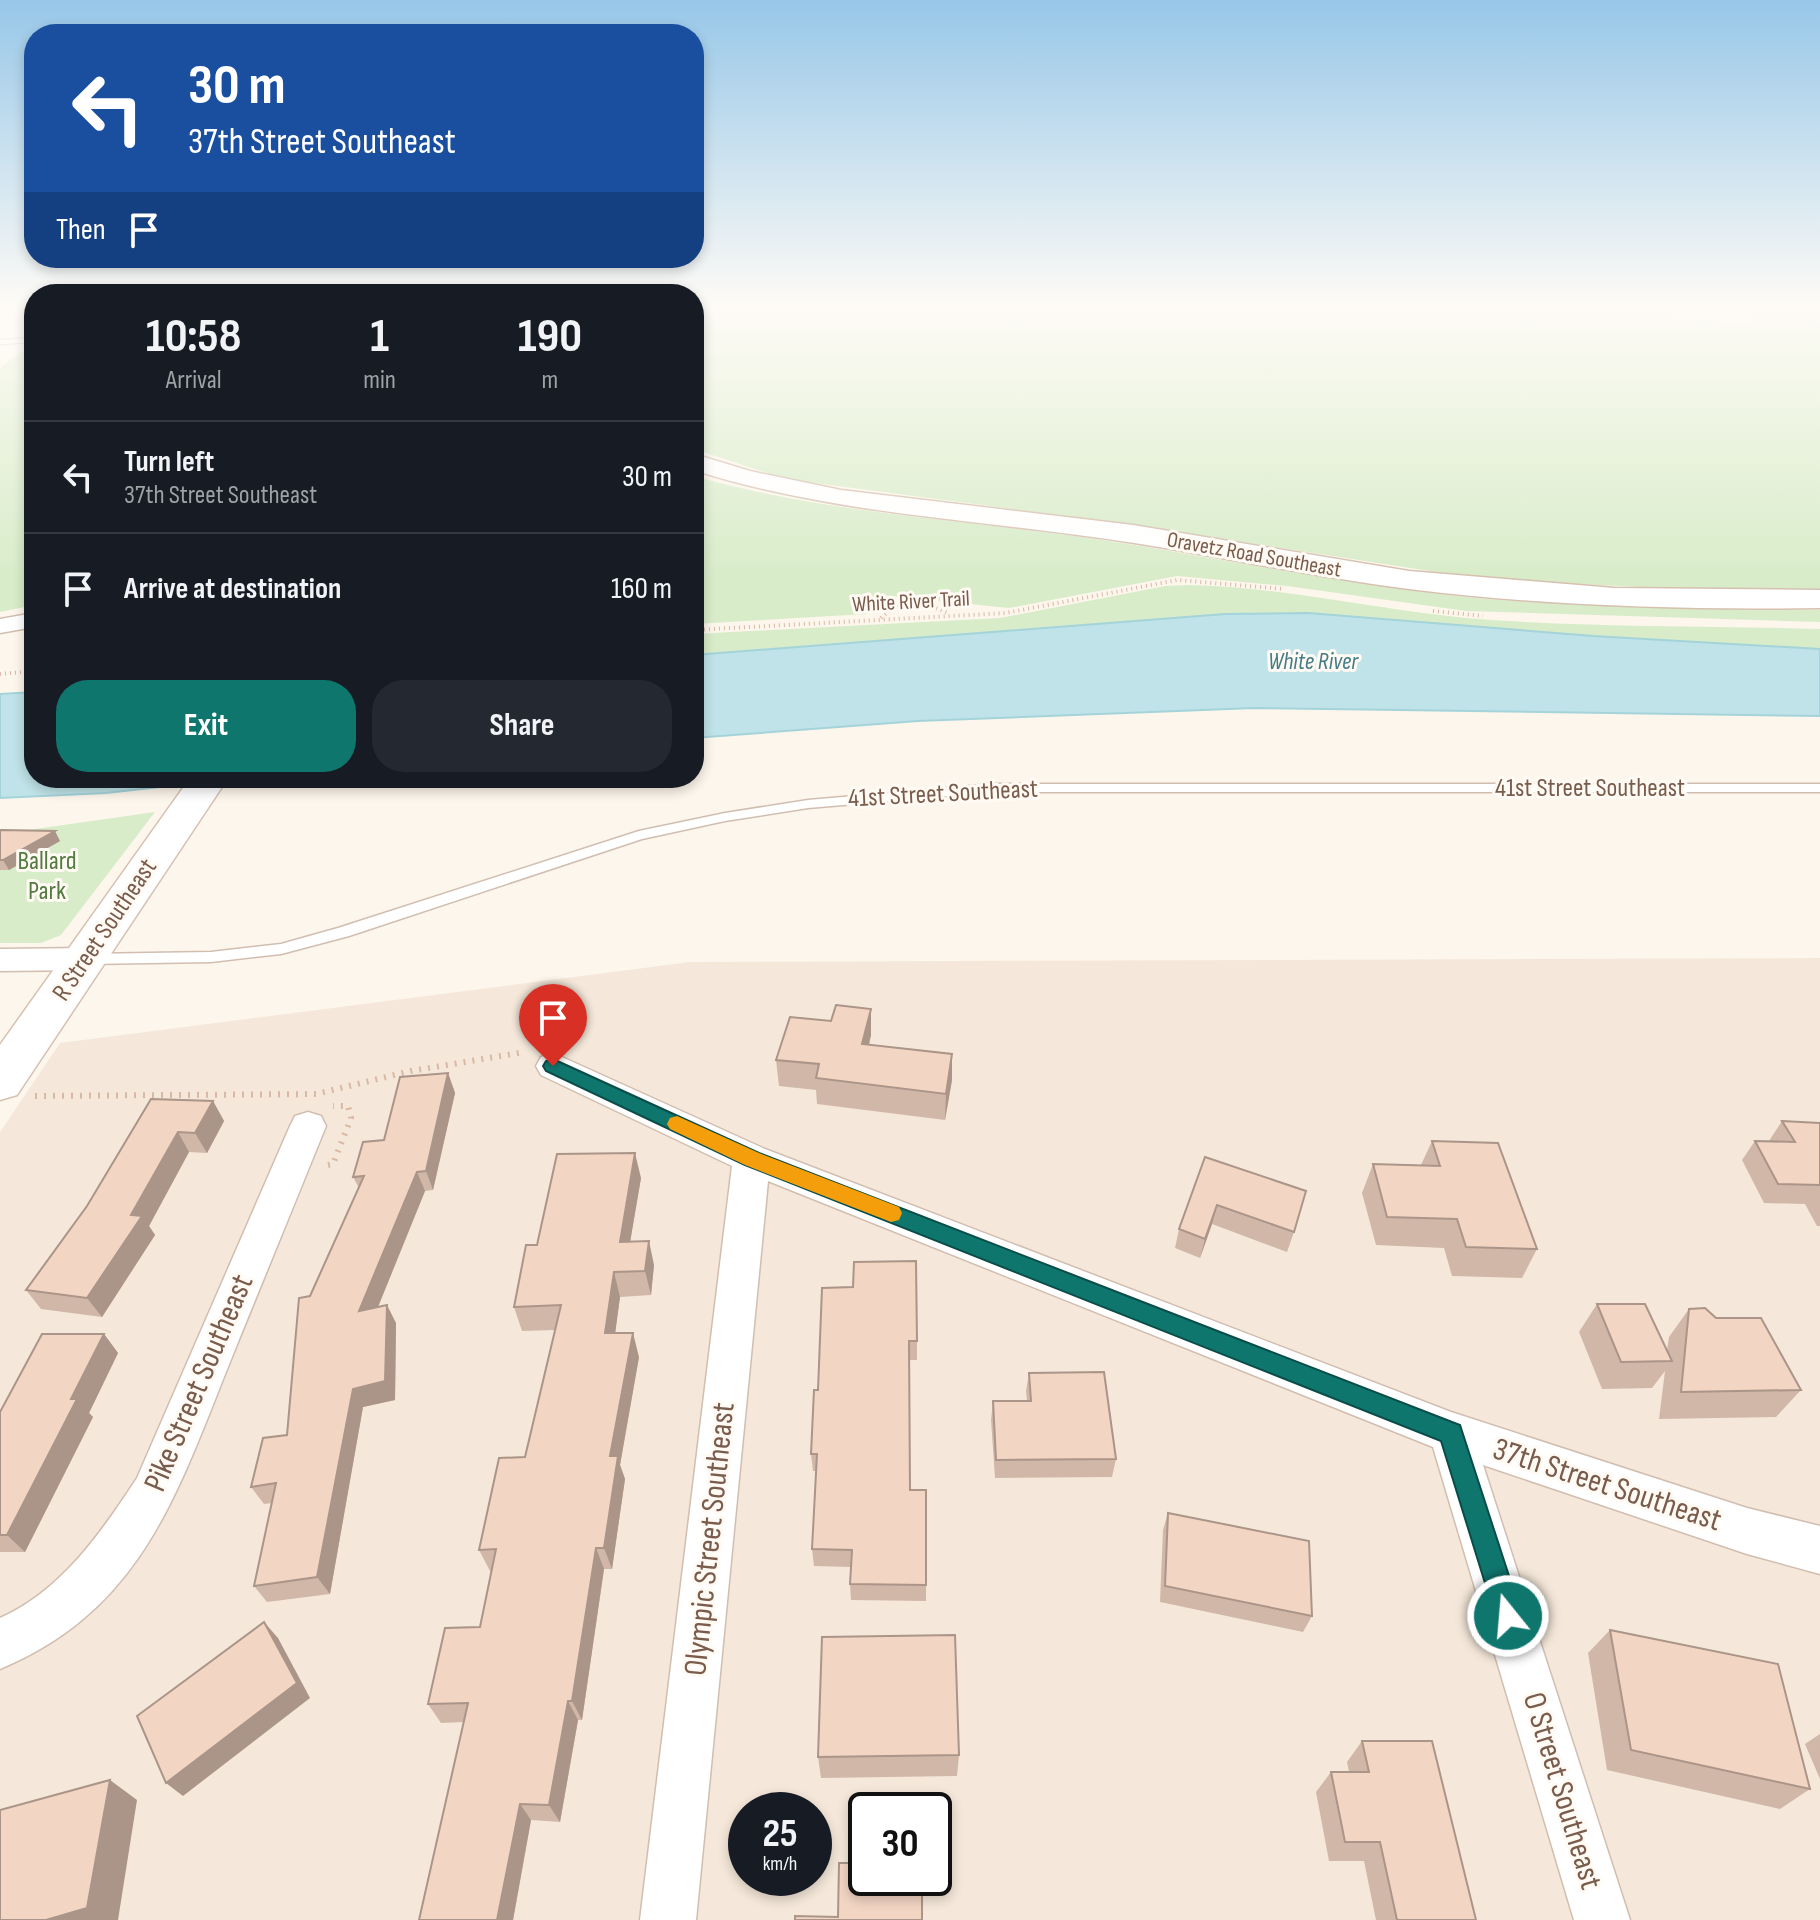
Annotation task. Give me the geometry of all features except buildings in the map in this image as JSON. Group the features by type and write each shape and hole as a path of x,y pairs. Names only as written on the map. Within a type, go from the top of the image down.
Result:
{"street":[{"name":"Oravetz Road Southeast","path":"704,465 807,491 1096,528 1409,580 1589,595 1820,599"},
{"path":"0,626 24,622"},
{"name":"R Street Southeast","path":"16,1089 87,959 202,788"},
{"path":"0,960 87,959"},
{"name":"37th Street Southeast","path":"553,1066 752,1159 1451,1433 1747,1531 1820,1550"},
{"name":"Pike Street Southeast","path":"0,1644 51,1615 89,1584 126,1538 153,1494 308,1126"},
{"name":"Olympic Street Southeast","path":"668,1920 752,1159"},
{"name":"O Street Southeast","path":"1451,1433 1602,1920"}],"lane":[{"name":"41st Street Southeast","path":"87,959 211,957 281,949 343,932 639,835 725,817 893,795 994,788 1820,788"}],"path":[{"name":"White River Trail","path":"704,629 1006,613 1127,589"},
{"path":"880,619 894,605 909,601 928,604 955,616"},
{"path":"0,674 24,672"},
{"path":"16,1089 316,1094 411,1071 541,1049 553,1066"}],"shaded area":[{"path":"1820,958 1820,1920 0,1920 0,1132 60,1043 690,962"}],"green space":[{"path":"0,399 24,399 24,607 0,612"},
{"path":"704,399 1820,399 1820,591 1717,591 1481,579 1119,523 785,479 704,452"},
{"path":"704,478 838,506 1082,537 1426,592 1562,604 1820,610 1820,622 1466,611 1287,586 1177,576 1009,608 882,595 873,611 866,614 704,623"},
{"path":"1165,586 1265,590 1491,620 1820,629 1820,649 1593,636 1308,613 1225,614 704,654 704,633 1000,618"},
{"name":"Ballard Park","path":"155,812 61,935 41,943 0,943 0,834"}],"water":[{"name":"White River","path":"1308,613 1593,636 1820,649 1820,716 1255,708 918,721 704,737 704,654 1225,614"},
{"path":"24,693 24,788 151,788 0,798 0,694"}],"slow traffic":[{"path":"677,1124 752,1159 891,1213"}],"route":[{"path":"553,1066 752,1159 1451,1433 1508,1616"}]}
